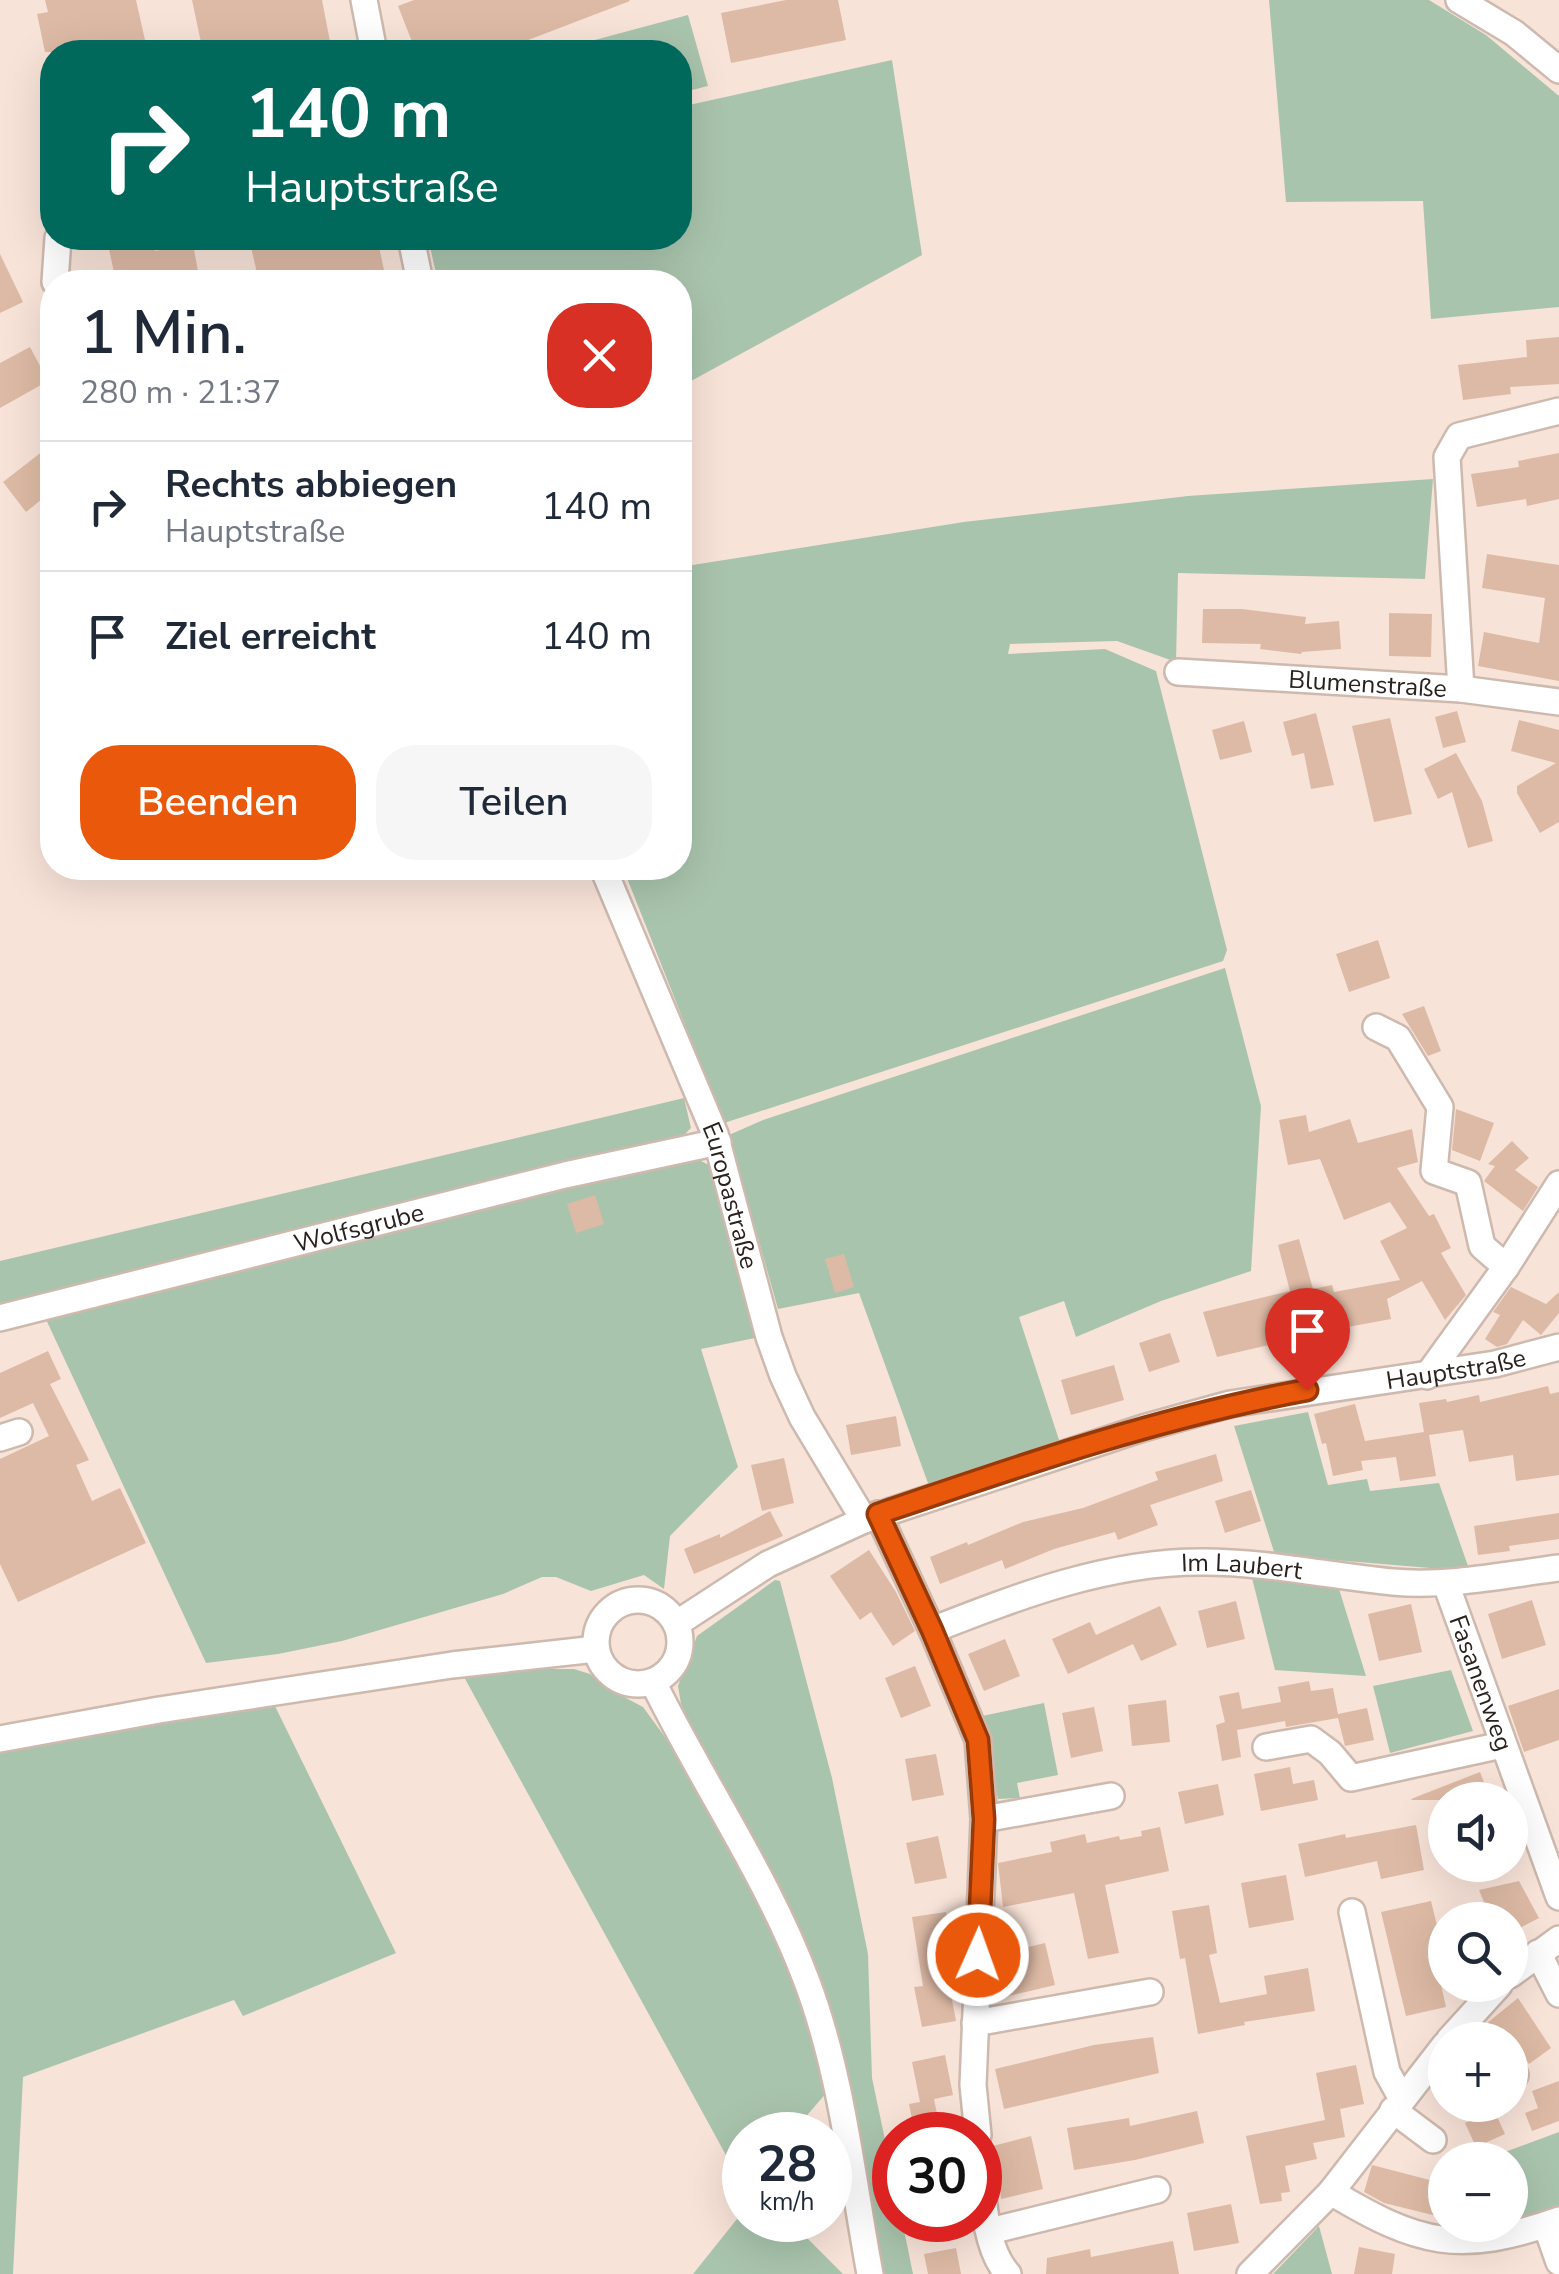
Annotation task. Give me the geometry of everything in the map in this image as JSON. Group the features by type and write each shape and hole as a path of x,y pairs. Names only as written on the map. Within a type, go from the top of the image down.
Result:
{"street":[{"path":"364,0 372,40"},
{"path":"1459,0 1514,33 1559,70"},
{"path":"1461,689 1448,458 1460,436 1559,411"},
{"name":"Blumenstraße","path":"1178,672 1461,689 1559,702"},
{"name":"Europastraße","path":"609,880 718,1142 769,1337 783,1376 802,1417 871,1517 932,1630 978,1740 984,1819 973,2085 976,2112"},
{"path":"1376,1027 1398,1038 1440,1107 1434,1172 1468,1183 1482,1246 1506,1267"},
{"name":"Wolfsgrube","path":"0,1318 565,1175 718,1142"},
{"path":"1427,1376 1506,1267 1559,1184"},
{"name":"Hauptstraße","path":"676,1624 768,1564 871,1517 1125,1434 1230,1404 1307,1390 1427,1376 1559,1347"},
{"name":"Im Laubert","path":"932,1630 1057,1585 1117,1569 1202,1562 1446,1584 1559,1568"},
{"name":"Fasanenweg","path":"1446,1584 1559,1897"},
{"path":"628,1600 647,1600 664,1608 676,1624 680,1640 677,1658 668,1672 652,1682 634,1684 616,1679 603,1666 596,1649 596,1634 600,1620 610,1609 628,1600"},
{"path":"0,1739 412,1671 596,1649"},
{"path":"652,1682 773,1906 807,1982 839,2095 870,2274"},
{"path":"1266,1747 1311,1740 1330,1753 1351,1778 1502,1745"},
{"path":"984,1819 1111,1796"},
{"path":"1352,1912 1387,2072 1398,2105 1433,2140"},
{"path":"1528,1961 1548,1946 1559,1994"},
{"path":"976,2023 1150,1992"},
{"path":"1250,2274 1331,2192 1428,2072"},
{"path":"1002,2227 1157,2190"},
{"path":"1331,2192 1378,2220 1422,2236 1455,2241 1488,2240 1552,2223 1559,2262"},
{"path":"993,2242 1000,2266 1008,2274"}],"green space":[{"path":"1269,0 1429,0 1486,35 1559,96 1559,307 1431,319 1423,201 1286,202"},
{"path":"688,15 708,86 692,90 692,40 595,40"},
{"path":"892,60 922,255 692,380 692,270 435,270 431,250 692,250 692,104"},
{"path":"1433,479 1425,579 1178,573 1176,662 1117,641 1010,644 1008,654 1105,649 1156,671 1227,950 1223,961 724,1123 628,880 692,880 692,565 964,522 1188,496"},
{"path":"1225,968 1261,1106 1251,1271 1161,1301 1076,1337 1064,1301 1019,1317 1060,1443 929,1486 859,1293 778,1309 729,1135 763,1120"},
{"path":"684,1098 691,1128 676,1143 0,1312 0,1261"},
{"path":"693,1157 711,1166 755,1338 701,1349 738,1467 670,1536 664,1589 644,1575 591,1591 556,1577 542,1577 503,1594 342,1641 206,1663 43,1313"},
{"path":"1308,1412 1328,1485 1367,1479 1370,1491 1439,1483 1468,1566 1442,1569 1275,1555 1234,1426"},
{"path":"1252,1578 1339,1589 1366,1676 1275,1670"},
{"path":"775,1580 780,1581 832,1778 868,1954 872,2078 879,2112 872,2112 872,2224 846,2078 681,1704 678,1686 697,1636"},
{"path":"524,1669 574,1669 590,1674 643,1707 673,1748 739,1862 797,1980 828,2091 810,2112 722,2112 722,2148 464,1677"},
{"path":"1451,1670 1473,1731 1390,1753 1373,1686"},
{"path":"1044,1703 1058,1775 1017,1783 1020,1798 998,1799 982,1716"},
{"path":"274,1704 396,1953 243,2016 234,2000 23,2077 13,2274 0,2274 0,1751 109,1728"},
{"path":"1559,2132 1559,2209 1528,2220 1528,2143"},
{"path":"1319,2226 1332,2274 1273,2274"},
{"path":"722,2238 722,2242 811,2242 843,2274 693,2274"},
{"path":"875,2242 906,2242 913,2274 881,2274"}],"building":[{"path":"45,0 136,0 145,40 42,40 37,14 48,12"},
{"path":"192,0 322,0 330,40 200,40"},
{"path":"414,0 630,1 528,40 411,40 398,6"},
{"path":"786,0 838,0 846,40 731,63 721,13"},
{"path":"109,250 194,250 198,270 113,270"},
{"path":"252,250 380,250 384,270 256,270"},
{"path":"0,254 23,302 0,313"},
{"path":"1559,337 1559,384 1510,387 1511,394 1463,400 1458,365 1527,357 1526,340"},
{"path":"30,347 40,366 40,386 0,408 0,363"},
{"path":"40,453 40,501 26,512 3,482"},
{"path":"1559,453 1559,499 1527,506 1526,499 1477,507 1471,474 1519,467 1518,461"},
{"path":"1487,554 1559,565 1559,681 1478,666 1484,632 1539,643 1545,598 1482,588"},
{"path":"1203,609 1242,609 1306,617 1305,624 1339,621 1341,649 1301,654 1260,649 1261,644 1202,643"},
{"path":"1389,613 1432,614 1431,657 1389,656"},
{"path":"1457,711 1466,742 1443,748 1435,717"},
{"path":"1316,713 1334,785 1311,789 1304,753 1292,756 1283,722"},
{"path":"1390,718 1412,814 1374,822 1352,726"},
{"path":"1519,720 1559,730 1559,822 1540,833 1517,793 1517,786 1556,763 1511,751"},
{"path":"1244,721 1252,752 1220,760 1212,730"},
{"path":"1456,753 1482,801 1493,841 1468,848 1452,792 1438,799 1424,769"},
{"path":"1378,940 1390,978 1349,992 1336,954"},
{"path":"1424,1006 1441,1051 1428,1056 1402,1014"},
{"path":"1456,1109 1494,1123 1480,1161 1452,1150"},
{"path":"1306,1115 1309,1132 1350,1119 1358,1143 1412,1129 1418,1162 1397,1168 1429,1216 1434,1214 1451,1248 1441,1253 1466,1295 1445,1320 1422,1281 1387,1299 1391,1319 1348,1327 1348,1323 1217,1357 1203,1312 1290,1291 1278,1245 1299,1239 1313,1289 1332,1285 1334,1292 1400,1280 1380,1241 1407,1228 1390,1202 1344,1220 1320,1159 1288,1165 1279,1120"},
{"path":"1512,1141 1529,1158 1515,1170 1538,1187 1523,1211 1484,1181 1495,1166 1488,1164"},
{"path":"595,1195 604,1224 576,1233 567,1204"},
{"path":"844,1254 854,1287 835,1293 825,1259"},
{"path":"1511,1287 1546,1304 1559,1292 1559,1313 1541,1335 1523,1320 1507,1344 1497,1347 1485,1339 1500,1315 1493,1312"},
{"path":"1170,1333 1180,1362 1149,1372 1139,1343"},
{"path":"48,1351 61,1379 50,1384 89,1460 76,1465 92,1501 120,1488 146,1543 18,1602 0,1564 0,1459 49,1436 33,1403 0,1418 0,1373"},
{"path":"1114,1365 1124,1400 1071,1415 1061,1380"},
{"path":"1548,1386 1550,1394 1559,1392 1559,1475 1516,1481 1513,1455 1469,1462 1463,1430 1429,1435 1436,1476 1400,1481 1396,1457 1361,1461 1363,1470 1333,1476 1314,1414 1355,1404 1365,1441 1424,1432 1419,1403 1479,1395 1480,1402"},
{"path":"896,1416 901,1446 851,1455 846,1425"},
{"path":"1216,1454 1223,1481 1150,1505 1158,1525 1118,1540 1115,1532 1054,1549 1005,1569 1002,1560 940,1584 930,1557 1023,1522 1083,1508 1158,1480 1155,1472"},
{"path":"784,1458 794,1503 762,1511 751,1465"},
{"path":"1251,1490 1261,1521 1225,1533 1215,1501"},
{"path":"770,1511 783,1536 694,1574 684,1549 720,1534 720,1538"},
{"path":"1559,1513 1559,1539 1478,1555 1474,1526"},
{"path":"869,1550 915,1631 893,1646 871,1612 860,1620 830,1576"},
{"path":"1532,1600 1546,1645 1502,1659 1488,1614"},
{"path":"1236,1601 1245,1639 1207,1648 1198,1611"},
{"path":"1411,1604 1422,1652 1379,1661 1368,1614"},
{"path":"1160,1606 1177,1645 1141,1661 1133,1644 1068,1674 1052,1639 1090,1622 1096,1635"},
{"path":"1005,1639 1020,1676 984,1691 968,1654"},
{"path":"915,1666 931,1706 901,1718 885,1678"},
{"path":"1309,1681 1311,1691 1333,1688 1338,1714 1367,1708 1374,1740 1345,1746 1338,1718 1286,1727 1285,1721 1237,1730 1241,1757 1222,1761 1216,1725 1225,1722 1219,1696 1239,1692 1242,1709 1281,1702 1278,1687"},
{"path":"1559,1689 1559,1740 1524,1752 1508,1706"},
{"path":"1166,1700 1170,1742 1132,1746 1128,1705"},
{"path":"1094,1707 1103,1751 1071,1758 1062,1713"},
{"path":"936,1754 944,1795 912,1801 905,1759"},
{"path":"1290,1767 1293,1784 1314,1780 1318,1800 1261,1811 1254,1774"},
{"path":"1480,1772 1484,1782 1454,1782"},
{"path":"1218,1784 1224,1815 1185,1824 1178,1792"},
{"path":"1428,1792 1428,1800 1411,1799"},
{"path":"1416,1825 1424,1870 1381,1879 1377,1861 1305,1877 1298,1844"},
{"path":"1160,1827 1169,1871 1105,1885 1119,1953 1088,1959 1074,1893 1003,1907 998,1863 1052,1852 1050,1842 1085,1834 1087,1843 1119,1836 1120,1840"},
{"path":"938,1836 947,1878 915,1884 906,1843"},
{"path":"1286,1875 1294,1920 1249,1928 1241,1883"},
{"path":"1520,1882 1539,1918 1528,1924 1528,1902 1484,1902 1479,1890"},
{"path":"1431,1901 1428,2002 1445,2002 1446,2007 1406,2016 1381,1912"},
{"path":"1209,1905 1217,1953 1209,1955 1220,2003 1267,1994 1264,1976 1308,1968 1315,2011 1198,2034 1172,1911"},
{"path":"946,1912 953,1950 943,1952 956,2021 922,2027 914,1987 923,1986 912,1917"},
{"path":"1045,1943 1055,1985 1004,1997 995,1955"},
{"path":"1513,2002 1521,2002 1551,2048 1529,2064 1528,2022 1488,2022"},
{"path":"1153,2037 1159,2073 1004,2109 995,2069 1094,2045"},
{"path":"945,2055 953,2095 934,2099 937,2112 911,2112 909,2104 920,2102 912,2062"},
{"path":"1356,2065 1364,2104 1340,2109 1345,2137 1313,2143 1317,2159 1285,2166 1290,2192 1281,2193 1282,2201 1260,2204 1246,2136 1325,2120 1316,2073"},
{"path":"1559,2081 1559,2121 1532,2131 1528,2112 1538,2108 1532,2091"},
{"path":"1197,2111 1204,2143 1074,2170 1067,2128 1129,2118 1130,2126"},
{"path":"1500,2122 1505,2134 1487,2142 1474,2142 1465,2123"},
{"path":"1031,2136 1043,2189 1002,2199 1002,2144"},
{"path":"1372,2165 1428,2180 1428,2214 1384,2203 1364,2192"},
{"path":"1231,2204 1239,2243 1194,2251 1187,2213"},
{"path":"1173,2241 1179,2274 1046,2274 1047,2258 1090,2249 1091,2257"},
{"path":"1359,2247 1395,2254 1392,2274 1354,2274"},
{"path":"956,2248 961,2274 928,2274 924,2254"}],"route":[{"path":"978,1955 984,1819 978,1740 878,1514 1143,1428 1230,1404 1307,1390"}]}
